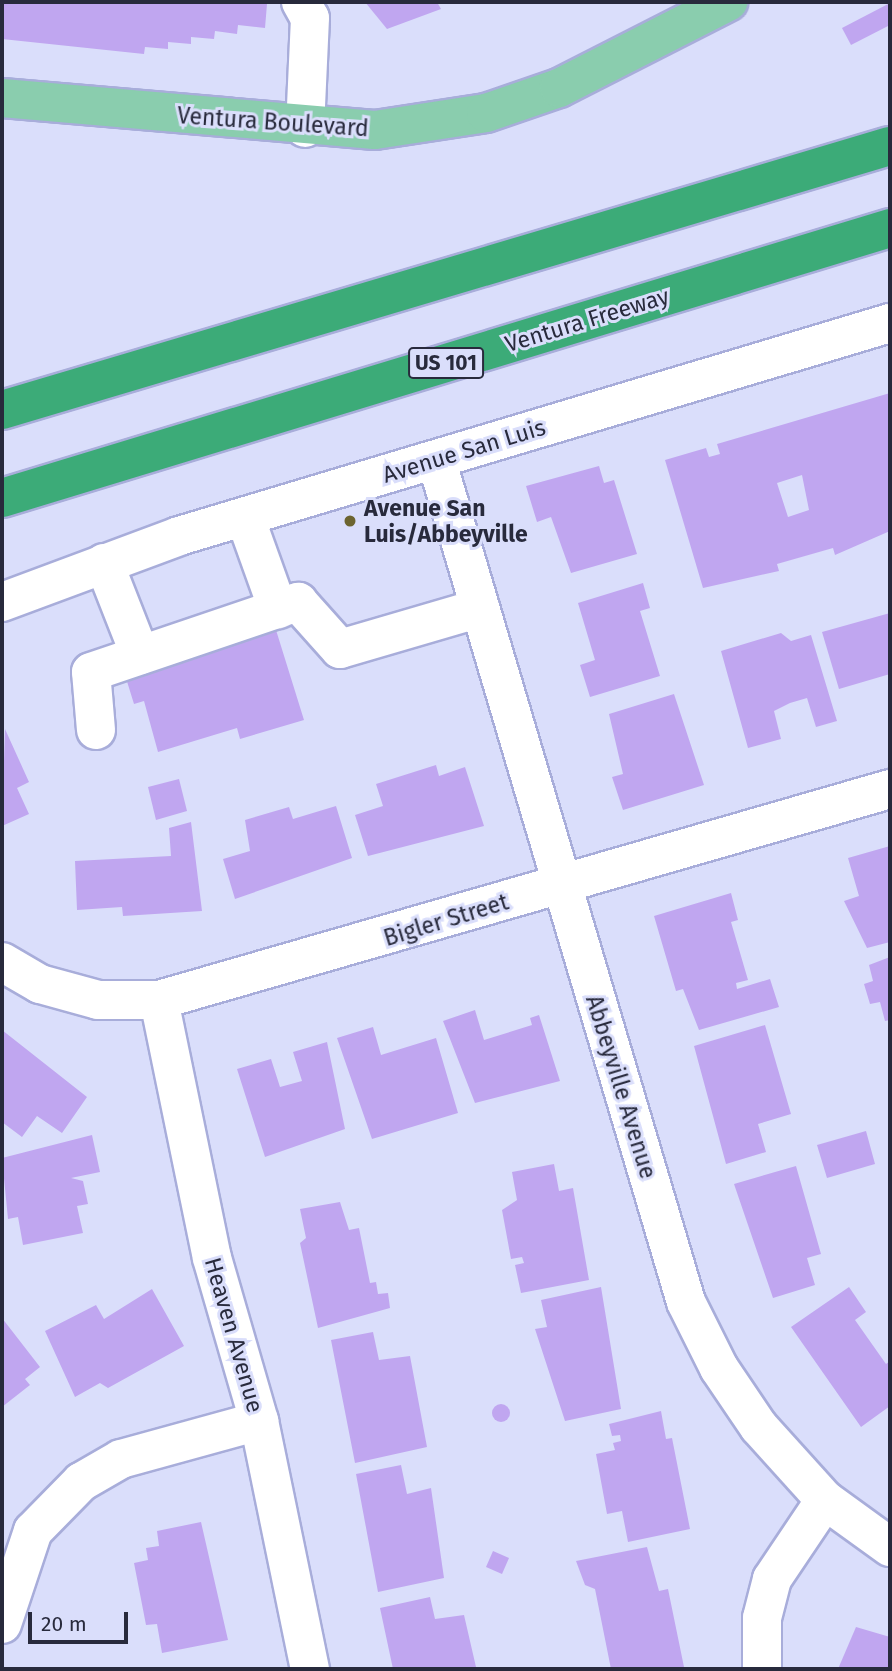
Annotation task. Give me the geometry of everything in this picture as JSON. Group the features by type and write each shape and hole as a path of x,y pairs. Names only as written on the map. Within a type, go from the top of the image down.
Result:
{"highway":[{"path":"2,410 890,146"},
{"name":"Ventura Freeway","path":"2,498 890,228"}],"main road":[{"name":"Ventura Boulevard","path":"2,98 305,128 374,130 486,113 559,88 728,2"}],"street":[{"path":"301,2 310,18 305,128"},
{"name":"Avenue San Luis","path":"2,602 104,563 245,517 890,323"},
{"name":"Abbeyville Avenue","path":"436,459 686,1302 719,1368 759,1427 825,1500 890,1546"},
{"path":"245,517 278,609"},
{"path":"104,563 140,655"},
{"path":"96,730 90,672 298,602 340,649 480,608"},
{"name":"Bigler Street","path":"2,962 40,984 98,1000 159,1000 890,789"},
{"name":"Heaven Avenue","path":"159,1000 212,1258 259,1421 310,1669"},
{"path":"2,1624 33,1531 81,1482 121,1459 259,1421"},
{"path":"762,1669 762,1618 772,1579 825,1500"}],"building":[{"path":"2,2 267,4 265,28 238,25 237,34 215,31 214,39 191,37 191,44 168,42 168,49 145,47 144,54 2,39"},
{"path":"365,2 437,2 441,9 387,29"},
{"path":"890,3 890,25 851,45 842,28"},
{"path":"890,393 890,531 835,555 833,548 777,564 779,571 703,588 665,460 706,448 709,457 720,454 717,444","holes":["802,475 809,510 788,517 777,483"]},
{"path":"599,466 604,483 614,480 637,554 571,573 551,517 537,522 526,486"},
{"path":"643,583 650,608 640,611 660,676 590,697 580,665 595,660 578,603"},
{"path":"890,613 890,674 839,689 822,632"},
{"path":"276,630 304,720 240,739 237,728 158,752 144,701 134,704 125,675"},
{"path":"781,633 791,641 811,635 837,721 816,727 807,698 790,703 774,711 781,739 748,748 721,651"},
{"path":"674,694 704,785 623,810 612,777 623,774 609,714"},
{"path":"5,729 29,782 17,788 29,814 2,826"},
{"path":"436,765 439,776 465,767 484,826 368,856 355,815 383,806 376,784"},
{"path":"179,779 187,811 156,820 148,787"},
{"path":"336,806 352,858 235,899 223,859 250,851 245,820 289,807 293,819"},
{"path":"191,822 202,911 123,916 122,907 77,910 75,861 171,856 169,828"},
{"path":"890,846 890,942 867,948 844,901 859,896 848,858"},
{"path":"731,893 738,920 731,922 748,980 736,983 737,989 770,979 779,1007 699,1030 683,989 676,991 654,916"},
{"path":"890,957 890,1020 885,1021 880,1002 870,1004 864,984 873,981 869,965"},
{"path":"475,1010 484,1040 532,1025 530,1018 539,1015 560,1081 475,1103 443,1021"},
{"path":"765,1025 791,1114 758,1124 766,1152 726,1164 694,1046"},
{"path":"373,1027 381,1055 436,1038 458,1113 372,1139 337,1038"},
{"path":"2,1030 87,1097 62,1133 37,1116 22,1137 2,1122"},
{"path":"327,1042 345,1129 265,1157 237,1069 271,1059 280,1087 302,1081 293,1052"},
{"path":"866,1131 875,1164 827,1178 817,1145"},
{"path":"92,1135 100,1172 71,1178 83,1181 88,1204 77,1206 83,1233 23,1245 18,1217 8,1219 2,1158"},
{"path":"554,1164 559,1191 573,1188 589,1280 521,1293 515,1265 524,1263 522,1257 511,1259 502,1210 517,1200 512,1172"},
{"path":"796,1166 821,1254 807,1258 815,1285 773,1298 734,1184"},
{"path":"340,1202 349,1230 359,1228 370,1283 376,1282 378,1294 388,1293 390,1308 318,1328 300,1243 306,1238 300,1209"},
{"path":"601,1287 621,1409 565,1421 535,1329 547,1327 541,1300"},
{"path":"849,1287 866,1312 855,1320 886,1364 890,1361 890,1406 861,1427 791,1327"},
{"path":"152,1289 184,1346 108,1388 100,1383 75,1397 45,1331 96,1305 104,1319"},
{"path":"2,1318 40,1367 25,1379 30,1385 2,1407"},
{"path":"373,1332 379,1360 410,1356 427,1447 355,1463 331,1340"},
{"path":"501,1404 507,1407 510,1413 507,1419 501,1422 495,1419 492,1413 495,1407"},
{"path":"661,1411 666,1439 672,1438 690,1529 628,1542 622,1511 607,1514 596,1454 615,1450 613,1443 621,1441 620,1435 612,1436 609,1424"},
{"path":"401,1465 407,1494 431,1488 444,1578 378,1592 356,1474"},
{"path":"201,1522 228,1640 162,1653 157,1624 146,1625 134,1563 148,1560 146,1548 159,1546 157,1531"},
{"path":"647,1547 659,1591 668,1589 684,1667 611,1669 595,1589 585,1585 576,1561"},
{"path":"493,1551 509,1558 502,1574 486,1567"},
{"path":"430,1597 435,1619 464,1615 476,1667 393,1669 380,1608"},
{"path":"856,1627 890,1637 890,1669 838,1669"}],"place":[{"name":"Avenue San Luis/Abbeyville","path":"350,521"}]}
